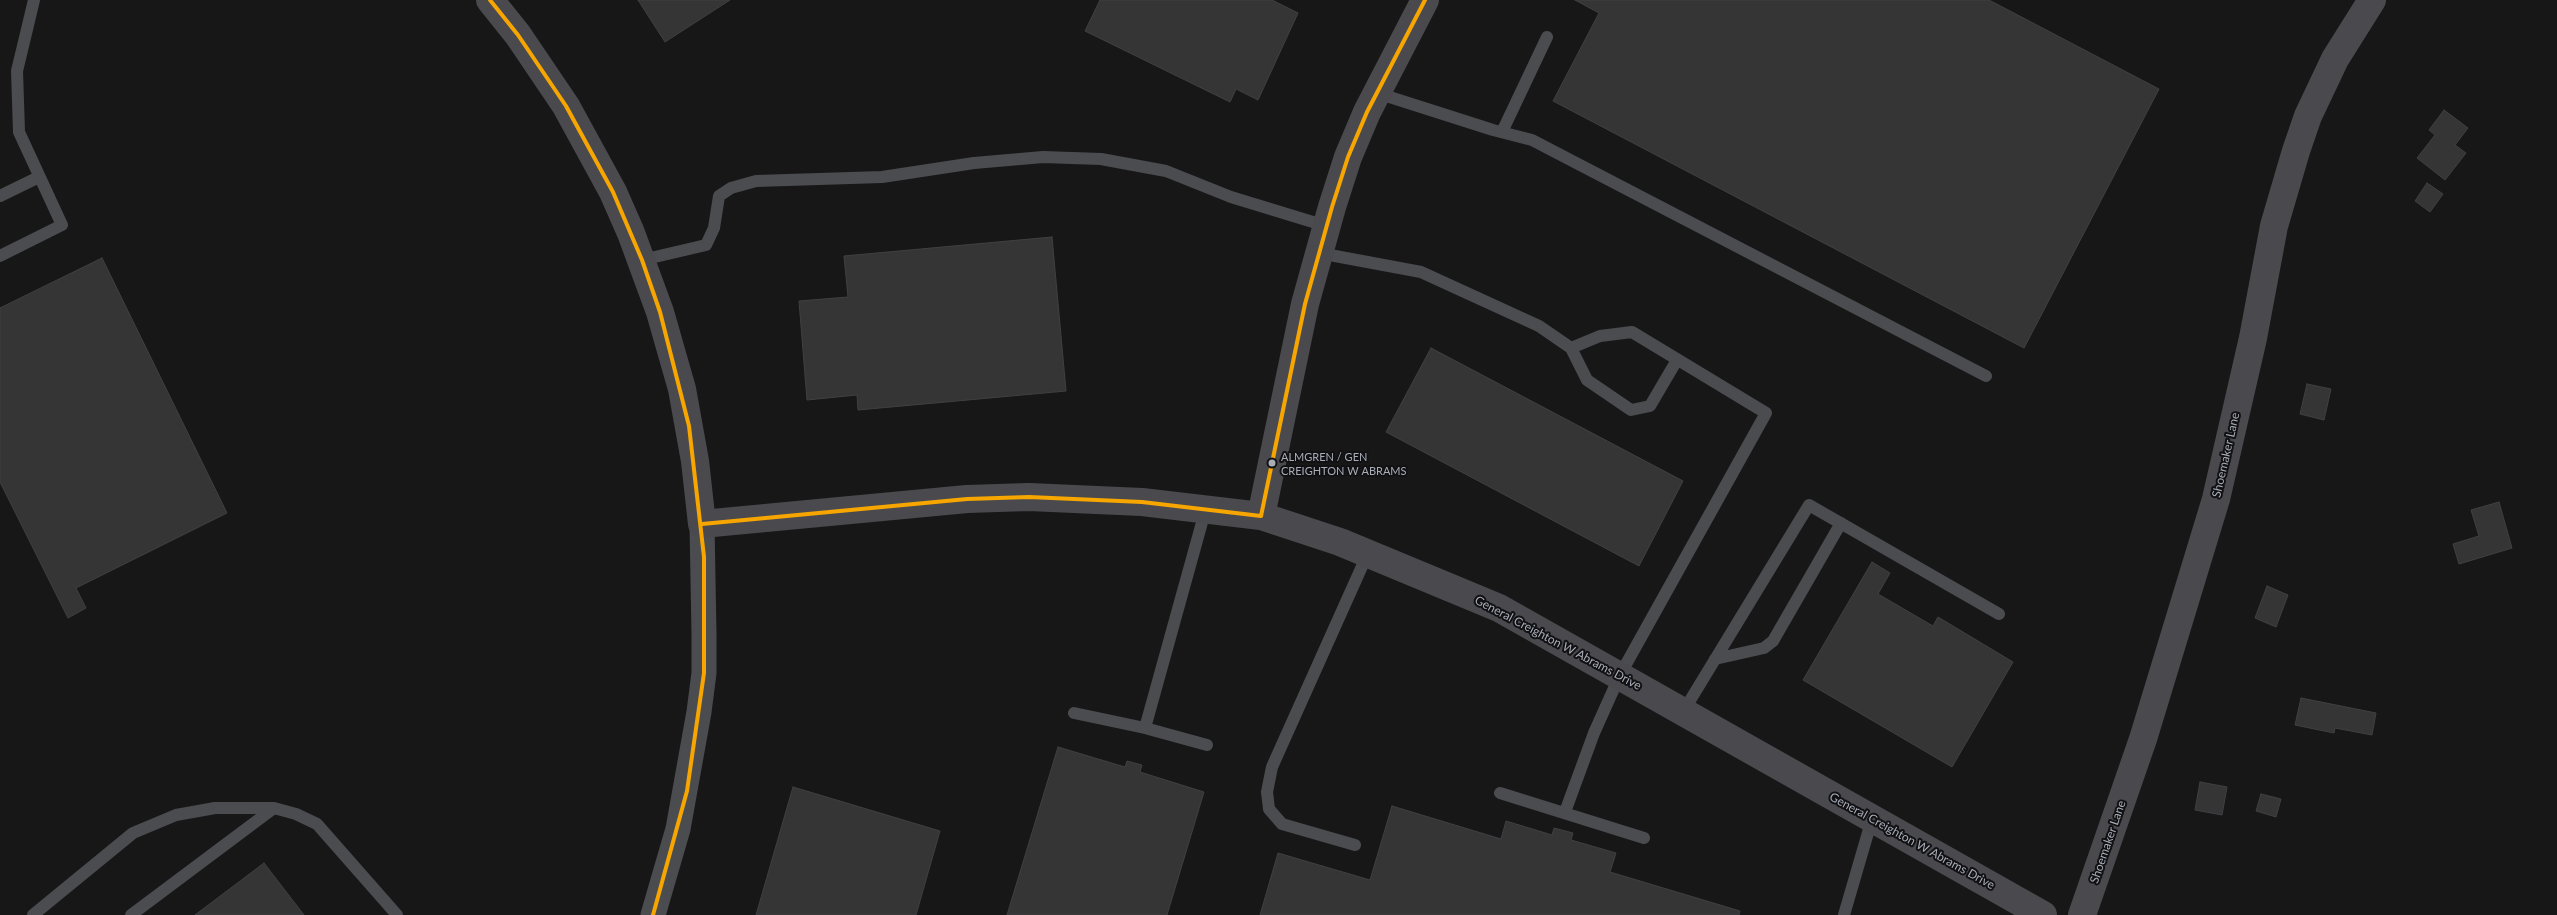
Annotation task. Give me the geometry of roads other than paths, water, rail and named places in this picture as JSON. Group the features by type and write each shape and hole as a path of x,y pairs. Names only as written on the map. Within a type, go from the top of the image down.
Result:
{"street":[{"path":"490,0 518,34 566,106 613,192 642,260 660,312 682,389 694,452 704,557 704,673 678,829 653,915"},
{"path":"1261,516 1305,304 1326,226 1348,157 1377,93 1425,0"},
{"name":"Shoemaker Lane","path":"2082,915 2144,739 2216,500 2253,338 2274,226 2296,150 2308,116 2335,59 2372,0"},
{"name":"General Creighton W Abrams Drive","path":"702,524 976,499 1029,497 1087,499 1206,508 1261,516 1368,553 1498,608 2043,915"}],"lane":[{"path":"0,256 62,225 38,177 19,132 16,71 34,0"},
{"path":"1502,132 1547,38"},
{"path":"1377,93 1532,140 1986,376"},
{"path":"642,260 706,245 714,228 719,196 730,188 756,181 882,176 974,163 1042,157 1101,158 1166,171 1231,197 1326,226"},
{"path":"0,196 38,177"},
{"path":"1318,253 1421,272 1539,326 1571,348 1587,380 1630,410 1650,406 1677,360"},
{"path":"1565,812 1594,733 1620,676 1766,413 1632,332 1600,336 1571,348"},
{"path":"1683,712 1809,505 1999,614"},
{"path":"1145,728 1206,508"},
{"path":"1715,660 1764,648 1772,641 1841,523"},
{"path":"1355,845 1282,824 1269,808 1267,792 1272,767 1368,553"},
{"path":"1074,713 1145,728 1207,745"},
{"path":"1500,793 1644,838"},
{"path":"33,915 133,834 176,814 215,808 274,808 296,814 317,824 397,915"},
{"path":"131,915 274,808"},
{"path":"1844,915 1872,819"}],"place":[{"name":"ALMGREN / GEN CREIGHTON W ABRAMS","path":"1272,463"}]}
